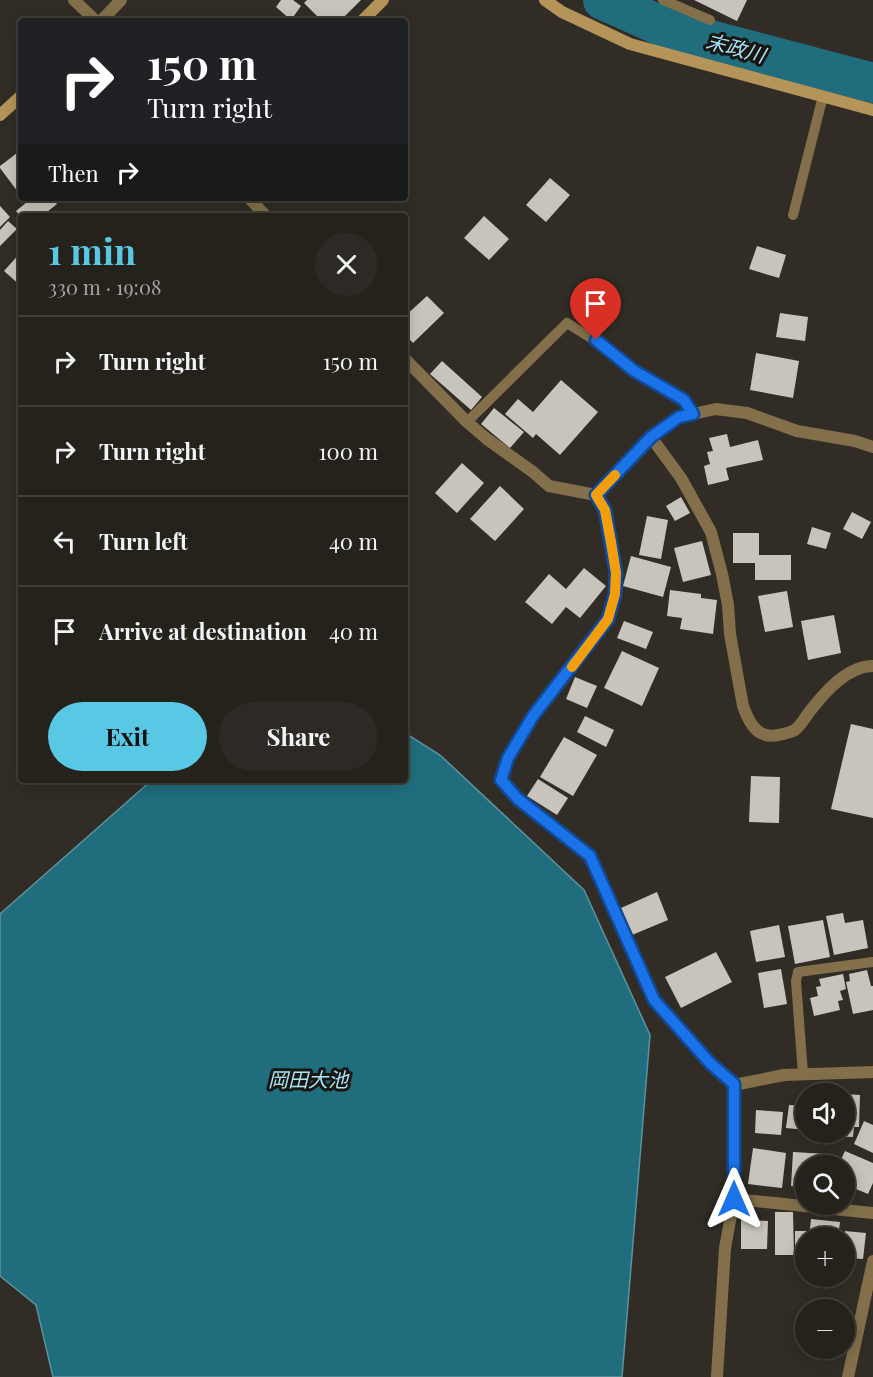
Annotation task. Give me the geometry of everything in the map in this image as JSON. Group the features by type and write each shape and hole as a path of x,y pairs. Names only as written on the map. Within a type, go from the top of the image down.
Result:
{"main road":[{"path":"365,18 383,0"},
{"path":"545,0 562,12 630,44 873,111"},
{"path":"0,115 18,99"}],"street":[{"path":"74,0 93,18"},
{"path":"104,18 121,0"},
{"path":"252,201 263,213"},
{"path":"408,362 466,422 487,440 549,486 596,495 605,510 616,573 615,594 608,619 533,716 508,758 501,780 518,799 590,856 654,1000 710,1063 734,1084 734,1199 724,1248 717,1377"},
{"path":"596,495 651,437 679,417 716,409 747,413 797,431 855,441 873,447"},
{"path":"651,437 681,478 711,532 728,605 730,634 743,706 757,732 771,737 796,730 819,700 846,674 873,666"},
{"path":"734,1084 803,1074 873,1072"},
{"path":"734,1199 873,1213"},
{"path":"848,1377 873,1261"}],"lane":[{"path":"663,0 710,20"},
{"path":"793,215 823,96"},
{"path":"466,422 567,323 596,340 633,370 684,400 693,414"},
{"path":"803,1074 796,981 798,972 873,962"}],"water":[{"name":"岡田大池","path":"408,735 440,755 584,890 650,1035 622,1377 53,1377 36,1305 0,1276 0,914 149,783 408,783"}],"building":[{"path":"281,0 293,0 301,6 292,18 289,18 276,7"},
{"path":"307,0 361,0 343,18 319,18 304,3"},
{"path":"694,0 747,0 737,21"},
{"path":"18,152 18,192 0,168"},
{"path":"550,178 570,195 546,222 526,205"},
{"path":"28,201 54,201 57,204 46,213 18,214 16,211"},
{"path":"0,206 10,217 0,227"},
{"path":"484,216 509,239 489,260 464,238"},
{"path":"8,221 17,229 0,246 0,230"},
{"path":"757,246 786,255 779,278 749,269"},
{"path":"18,255 18,283 4,271"},
{"path":"427,296 444,313 413,343 408,338 408,313"},
{"path":"780,313 808,317 805,341 776,337"},
{"path":"756,353 799,361 793,398 750,390"},
{"path":"442,361 482,397 471,410 430,374"},
{"path":"561,380 598,412 560,455 536,434 533,438 505,414 518,399 533,412"},
{"path":"494,408 524,432 510,448 481,424"},
{"path":"727,434 730,447 758,440 763,460 726,468 729,480 708,485 704,466 710,464 707,452 713,451 709,438"},
{"path":"462,463 484,483 457,513 435,493"},
{"path":"500,486 524,509 495,541 470,519"},
{"path":"681,497 690,513 675,521 666,506"},
{"path":"852,512 871,522 862,539 843,529"},
{"path":"647,516 668,520 661,559 639,555"},
{"path":"812,527 831,533 826,549 807,544"},
{"path":"733,533 759,533 759,555 791,555 791,580 755,580 755,563 733,563"},
{"path":"702,541 711,575 683,582 674,548"},
{"path":"631,556 671,567 663,597 623,586"},
{"path":"584,568 606,586 580,618 566,607 552,624 525,602 549,574 566,589"},
{"path":"670,590 701,594 701,598 717,600 713,634 680,629 682,618 667,616"},
{"path":"787,591 793,627 765,632 758,596"},
{"path":"834,615 841,653 808,660 801,621"},
{"path":"624,621 653,632 646,649 617,638"},
{"path":"622,651 659,668 642,706 604,688"},
{"path":"575,677 597,686 587,708 566,699"},
{"path":"585,716 614,730 606,747 577,732"},
{"path":"851,724 873,729 873,818 831,809"},
{"path":"564,737 597,755 573,796 540,777"},
{"path":"751,776 780,777 779,823 749,822"},
{"path":"538,779 568,798 557,815 527,796"},
{"path":"657,892 668,920 632,935 621,908"},
{"path":"843,913 845,923 863,920 868,948 834,955 826,916"},
{"path":"823,920 830,957 795,964 788,926"},
{"path":"779,925 785,957 756,962 750,931"},
{"path":"716,952 732,982 681,1008 665,977"},
{"path":"781,969 787,1004 764,1008 758,973"},
{"path":"867,970 871,986 873,986 873,1010 853,1014 846,982 850,981 849,974"},
{"path":"843,974 846,989 840,991 843,1000 838,1001 840,1010 814,1016 810,998 818,996 816,987 821,986 819,979"},
{"path":"855,1095 860,1095 859,1127 855,1127"},
{"path":"789,1105 795,1105 795,1129 786,1128"},
{"path":"756,1110 783,1112 781,1135 755,1133"},
{"path":"864,1121 873,1125 873,1153 854,1144"},
{"path":"753,1148 786,1153 782,1188 748,1184"},
{"path":"793,1152 827,1154 795,1155 795,1186 791,1186"},
{"path":"855,1155 873,1163 873,1183 868,1194 855,1189"},
{"path":"775,1212 793,1212 794,1255 775,1255"},
{"path":"811,1219 840,1222 839,1227 810,1227"},
{"path":"741,1220 768,1221 767,1249 741,1249"},
{"path":"855,1232 866,1233 863,1259 855,1258"}],"waterway":[{"name":"末政川","path":"603,0 668,29 873,83"}],"slow traffic":[{"path":"572,667 608,619 615,594 616,573 605,510 596,495 615,475"}],"route":[{"path":"596,340 633,370 684,400 693,414 679,417 651,437 596,495 605,510 616,573 615,594 608,619 533,716 508,758 501,780 518,799 590,856 654,1000 710,1063 734,1084 734,1199"}]}
